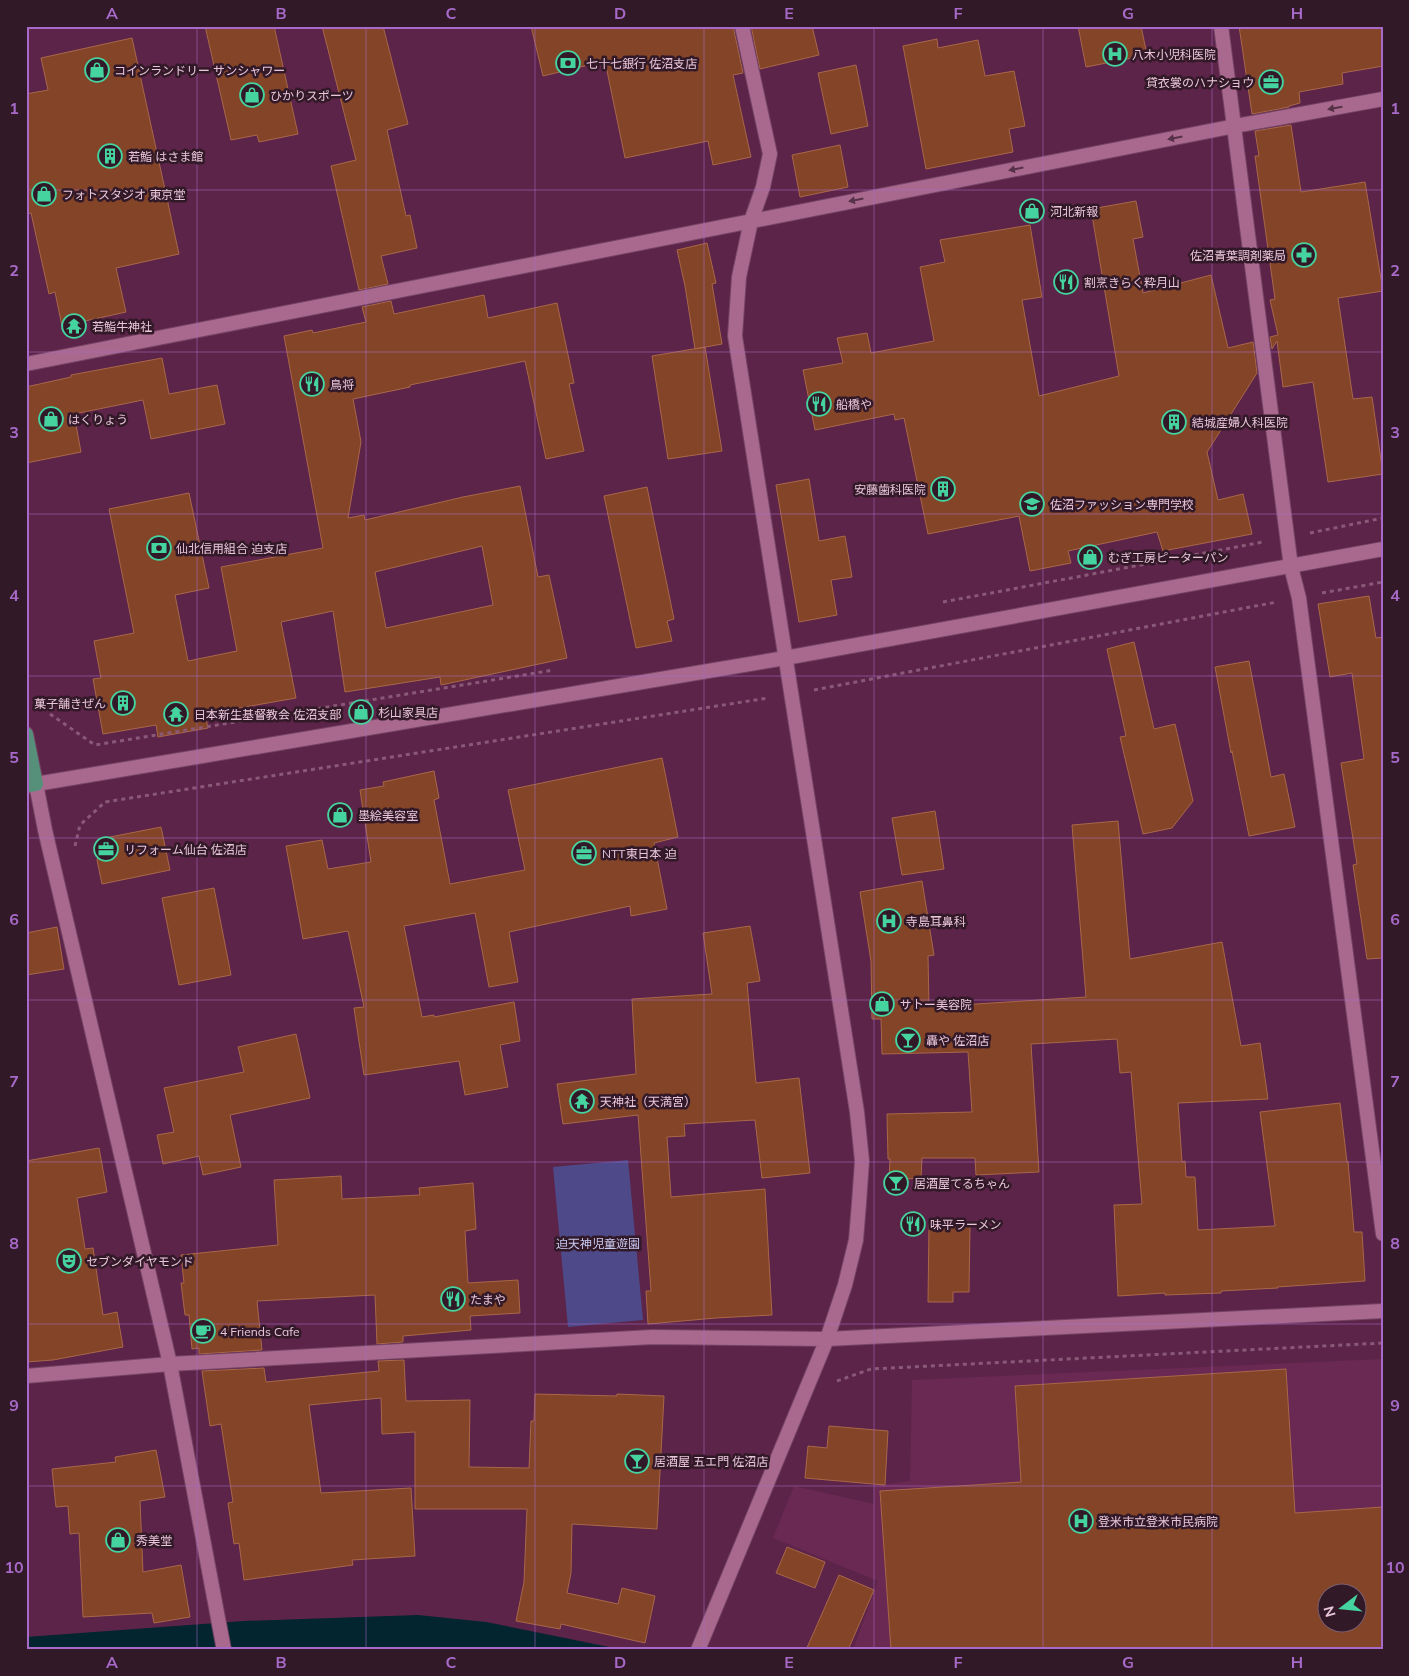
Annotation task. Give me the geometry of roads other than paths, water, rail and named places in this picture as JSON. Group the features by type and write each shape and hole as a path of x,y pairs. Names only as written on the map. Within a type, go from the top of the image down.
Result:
{"highway":[{"path":"26,734 31,785"}],"street":[{"path":"698,1650 827,1339 845,1285 856,1240 862,1161 858,1112 735,336 739,277 751,221 763,188 770,154 742,26"},
{"path":"1221,26 1291,567 1298,598 1383,1234"},
{"path":"26,364 1235,126 1383,99"},
{"path":"224,1650 170,1364 45,830 31,785 785,658 1383,549"},
{"path":"26,1376 170,1364 652,1337 827,1339 1383,1311"}],"water":[{"path":"418,1615 486,1622 624,1650 26,1650 26,1637 244,1621"}],"place":[{"name":"八木小児科医院","path":"1115,54"},
{"name":"七十七銀行 佐沼支店","path":"568,63"},
{"name":"コインランドリー サンシャワー","path":"97,70"},
{"name":"貸衣裳のハナショウ","path":"1271,82"},
{"name":"ひかりスポーツ","path":"252,95"},
{"name":"若鮨 はさま館","path":"110,156"},
{"name":"フォトスタジオ 東京堂","path":"44,194"},
{"name":"河北新報","path":"1032,211"},
{"name":"佐沼青葉調剤薬局","path":"1304,255"},
{"name":"割烹きらく粋月山","path":"1066,282"},
{"name":"若鮨牛神社","path":"74,326"},
{"name":"鳥将","path":"312,384"},
{"name":"船橋や","path":"819,404"},
{"name":"はくりょう","path":"51,419"},
{"name":"結城産婦人科医院","path":"1174,422"},
{"name":"安藤歯科医院","path":"943,489"},
{"name":"佐沼ファッション専門学校","path":"1032,504"},
{"name":"仙北信用組合 迫支店","path":"159,548"},
{"name":"むぎ工房ピーターパン","path":"1090,557"},
{"name":"菓子舗きぜん","path":"123,703"},
{"name":"杉山家具店","path":"361,712"},
{"name":"日本新生基督教会 佐沼支部","path":"176,714"},
{"name":"墨絵美容室","path":"340,815"},
{"name":"リフォーム仙台 佐沼店","path":"106,849"},
{"name":"NTT東日本 迫","path":"584,853"},
{"name":"寺島耳鼻科","path":"889,921"},
{"name":"サトー美容院","path":"882,1004"},
{"name":"轟や 佐沼店","path":"908,1040"},
{"name":"天神社（天満宮）","path":"582,1101"},
{"name":"居酒屋てるちゃん","path":"896,1183"},
{"name":"味平ラーメン","path":"913,1224"},
{"name":"セブンダイヤモンド","path":"69,1261"},
{"name":"たまや","path":"453,1299"},
{"name":"4 Friends Cafe","path":"203,1331"},
{"name":"居酒屋 五エ門 佐沼店","path":"637,1461"},
{"name":"登米市立登米市民病院","path":"1081,1521"},
{"name":"秀美堂","path":"118,1540"}],"park label":[{"name":"迫天神児童遊園","path":"598,1243"}]}
